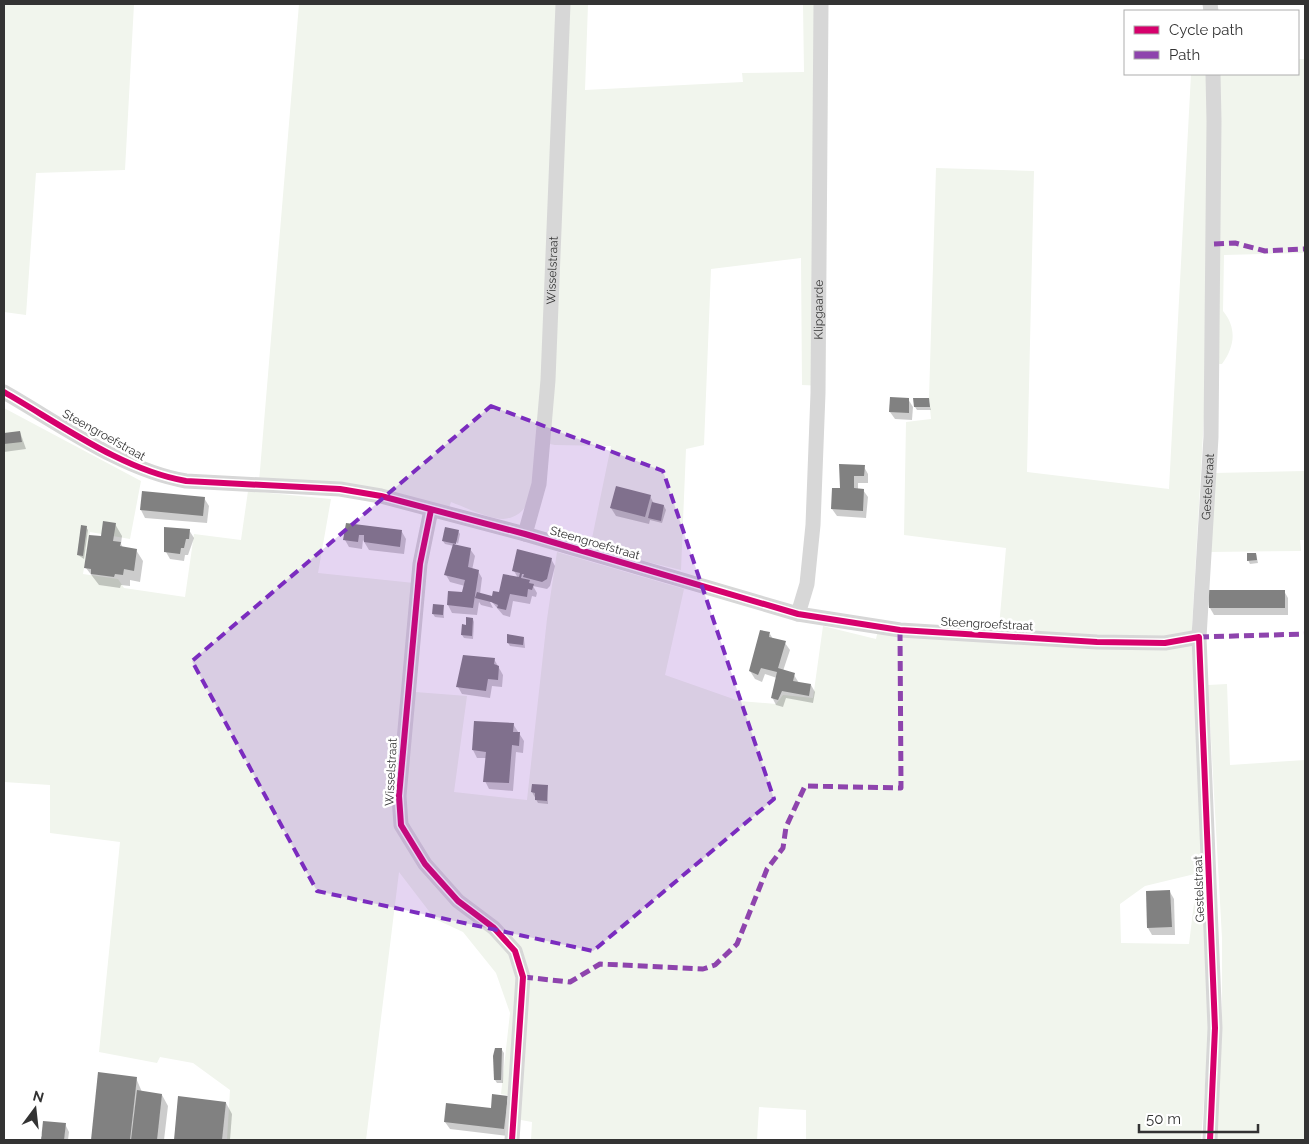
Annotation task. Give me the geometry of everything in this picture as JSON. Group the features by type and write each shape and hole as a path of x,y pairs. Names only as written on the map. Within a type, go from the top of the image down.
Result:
{"street":[{"name":"Wisselstraat","path":"525,534 539,484 548,380 564,4"},
{"name":"Klipgaarde","path":"798,614 807,584 814,516 818,393 821,4"},
{"name":"Gestelstraat","path":"1210,1140 1215,1028 1199,637 1211,438 1213,75"},
{"name":"Steengroefstraat","path":"4,392 136,468 162,477 186,481 340,489 380,496 525,534 798,614 900,630 991,636 1165,643 1199,637"},
{"name":"Wisselstraat","path":"431,510 420,564 399,796 401,825 425,864 458,900 494,928 515,951 523,977 512,1140"}],"highlighted area":[{"path":"491,406 663,471 774,799 593,951 317,891 192,661"}],"shaded area":[{"path":"4,4 134,4 125,170 36,173 26,315 4,312"},
{"path":"299,4 588,4 585,90 743,82 742,73 804,72 803,4 828,4 825,386 802,385 801,258 711,269 704,445 686,449 681,570 590,548 611,446 555,445 540,442 534,489 529,500 523,510 515,516 503,519 484,515 451,502 448,511 259,482"},
{"path":"1299,59 1305,59 1305,253 1224,255 1223,311 1231,324 1232,344 1222,364 1207,364 1192,627 1203,872 1145,886 1120,904 1121,943 1189,944 1194,903 1205,901 1209,1032 1201,1140 806,1140 806,1110 759,1107 757,1140 531,1140 532,1122 510,1118 513,1096 501,1094 510,1013 496,973 463,932 435,919 399,872 366,1140 227,1140 230,1090 193,1063 160,1057 157,1063 99,1052 120,842 50,833 50,785 4,782 4,408 141,481 130,539 90,532 83,574 118,579 124,588 185,597 194,534 241,540 248,491 331,499 318,573 414,583 402,691 467,696 454,792 527,800 547,619 557,552 684,589 665,675 739,701 776,704 783,695 813,698 823,626 876,639 878,630 998,638 1006,548 904,535 906,422 931,419 929,398 936,168 1034,171 1027,472 1169,489 1191,75 1299,75"},
{"path":"1305,471 1305,540 1300,540 1301,551 1209,552 1214,473"},
{"path":"1227,684 1230,765 1305,760 1305,1140 1216,1140 1222,1030 1222,938 1208,685"}],"building":[{"path":"890,397 909,398 909,413 889,412"},
{"path":"913,398 929,398 930,407 914,407"},
{"path":"20,431 22,442 4,444 4,433"},
{"path":"839,464 865,465 864,476 854,476 854,488 864,489 863,511 831,509 832,488 840,488"},
{"path":"616,486 651,495 645,517 610,508"},
{"path":"142,491 205,497 203,516 140,510"},
{"path":"652,502 664,505 661,521 648,518"},
{"path":"103,521 116,523 113,541 121,542 120,546 137,549 134,571 124,569 123,575 115,574 114,577 91,574 91,569 84,568 89,535 101,536"},
{"path":"346,523 402,530 400,547 364,542 364,535 359,535 358,542 343,540"},
{"path":"81,525 87,526 83,556 77,555"},
{"path":"164,527 190,529 189,539 186,539 180,554 164,552"},
{"path":"445,527 459,530 456,544 442,541"},
{"path":"453,544 471,548 468,567 479,570 473,608 447,605 448,591 462,592 465,580 444,575"},
{"path":"517,549 552,558 547,579 542,582 523,577 524,574 522,574 521,578 530,580 529,583 534,584 532,590 528,589 527,597 510,594 506,610 497,608 498,605 491,602 475,598 477,592 492,596 493,591 499,592 503,574 519,577 520,573 512,571"},
{"path":"1247,553 1256,553 1257,560 1247,561"},
{"path":"1208,590 1285,590 1285,608 1209,608"},
{"path":"433,604 444,605 443,615 432,614"},
{"path":"466,617 473,618 472,636 461,635 462,624 466,625"},
{"path":"760,630 770,632 769,637 786,641 778,668 795,673 793,681 811,684 809,696 782,691 778,700 771,698 777,672 761,668 758,675 749,671"},
{"path":"507,634 524,637 523,645 507,643"},
{"path":"463,655 495,658 494,664 499,666 498,680 488,679 486,691 456,687"},
{"path":"474,721 514,723 513,732 520,732 519,746 512,745 509,783 483,782 486,752 472,750"},
{"path":"532,784 548,785 547,801 535,800 535,793 531,792"},
{"path":"1170,890 1172,927 1147,928 1146,891"},
{"path":"495,1048 502,1048 501,1080 494,1080 493,1056"},
{"path":"98,1072 137,1077 130,1140 91,1140"},
{"path":"137,1090 162,1094 157,1140 131,1140"},
{"path":"492,1094 508,1096 504,1129 444,1122 446,1103 491,1108"},
{"path":"178,1096 226,1102 222,1140 174,1140"},
{"path":"43,1121 66,1123 64,1140 41,1140"}],"marked path":[{"path":"1214,244 1235,243 1265,251 1305,249"},
{"path":"523,977 570,982 600,964 703,969 715,965 737,944 767,869 783,848 786,827 805,786 901,788 900,630"},
{"path":"1199,637 1305,634"}],"cycle path":[{"path":"4,392 92,444 138,467 162,475 186,481 340,489 381,496 525,534 798,614 900,630 1097,642 1165,643 1199,637 1215,1028 1210,1140"},
{"path":"431,510 420,564 399,796 401,825 425,864 458,901 494,928 515,951 523,977 512,1140"}]}
